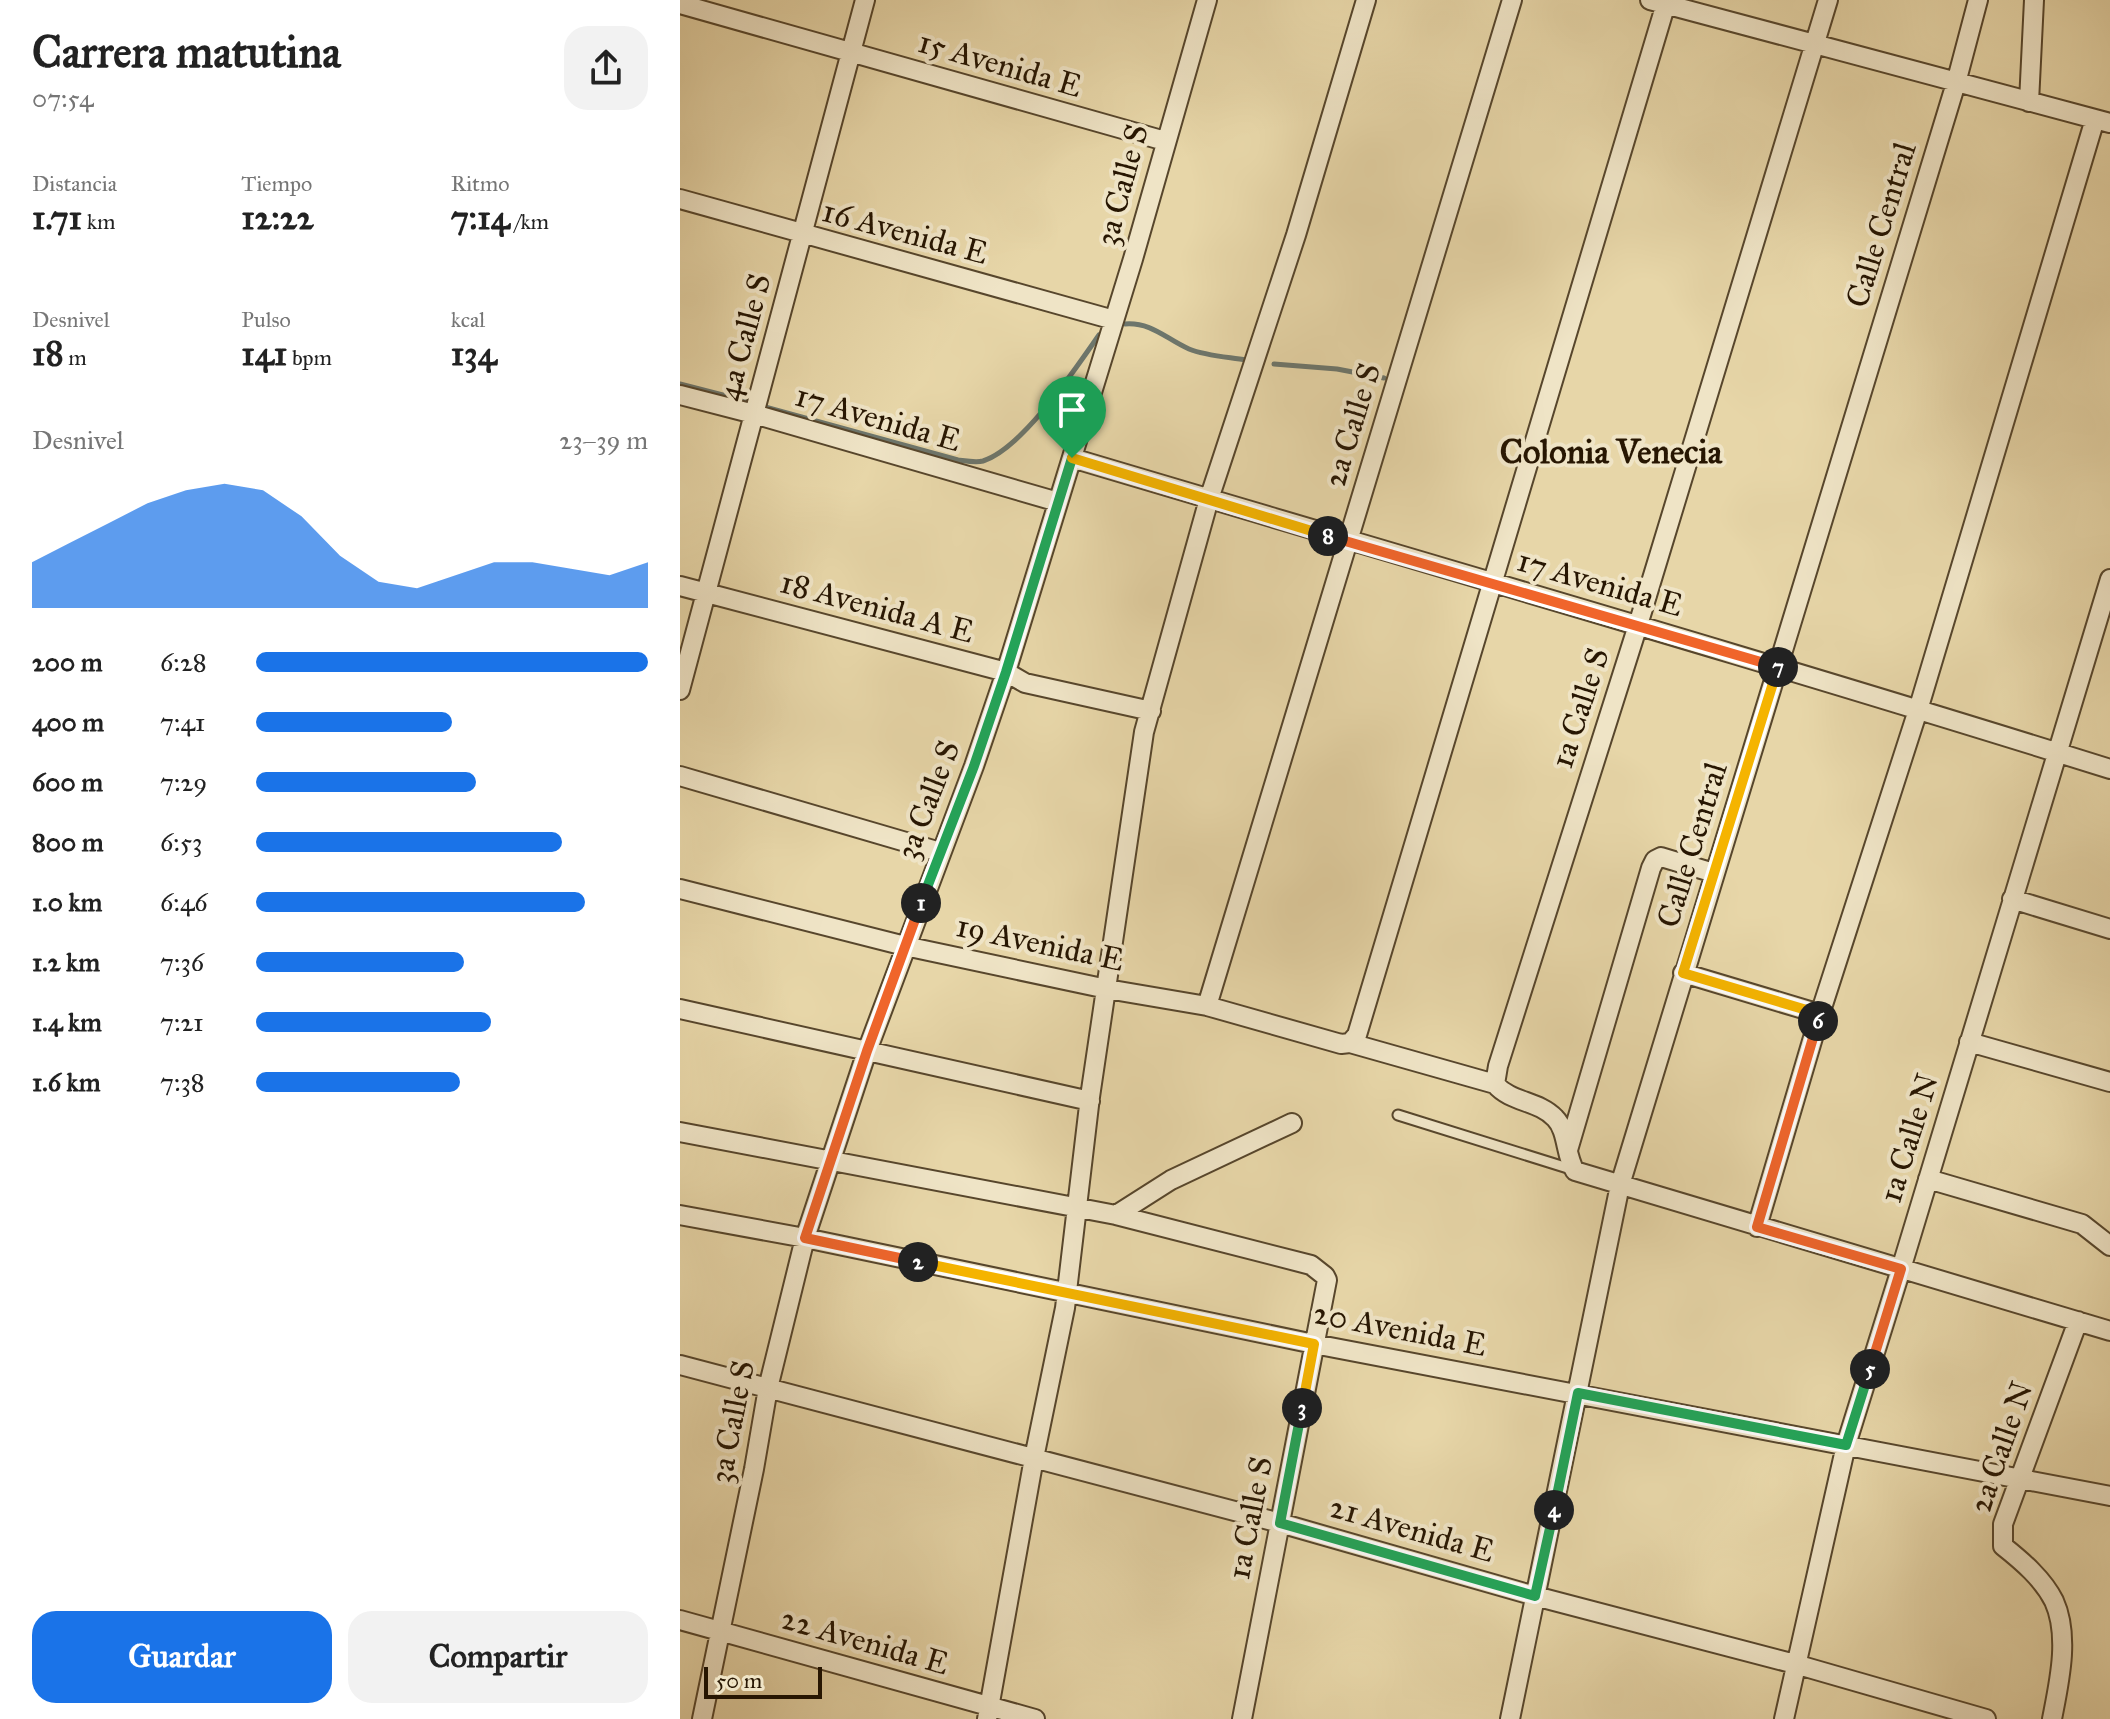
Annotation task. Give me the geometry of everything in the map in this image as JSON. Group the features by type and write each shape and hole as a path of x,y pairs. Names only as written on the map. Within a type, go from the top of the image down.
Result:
{"street":[{"name":"4a Calle S","path":"680,690 865,0"},
{"name":"3a Calle S","path":"702,1719 722,1631 768,1388 805,1238 867,1051 1006,672 1114,320 1207,0"},
{"path":"989,1713 1034,1458 1067,1294 1090,1101 1144,732 1209,499 1296,235 1366,0"},
{"name":"2a Calle S","path":"1207,1006 1512,0"},
{"name":"1a Calle S","path":"1496,1075 1638,625 1828,0"},
{"name":"Calle Central","path":"1510,1719 1620,1185 1956,83 1978,0"},
{"path":"2029,102 2034,0"},
{"path":"1346,1043 1357,1035 1661,1 2102,121 1820,1014 1757,1227"},
{"name":"15 Avenida E","path":"680,4 1165,141"},
{"name":"16 Avenida E","path":"680,199 1114,320"},
{"name":"17 Avenida E","path":"680,395 1058,502"},
{"name":"17 Avenida E","path":"1072,458 1348,542 1779,666 2110,769"},
{"name":"1a Calle N","path":"1784,1719 1846,1445 2110,579"},
{"name":"18 Avenida A E","path":"680,586 1006,672 1025,683 1151,711"},
{"path":"680,776 940,852"},
{"path":"1567,1152 1655,860 1661,857 1714,873"},
{"name":"19 Avenida E","path":"680,889 905,946 1107,989 1207,1006 1346,1043 1496,1075"},
{"path":"2012,899 2110,929"},
{"path":"1683,973 1820,1014"},
{"path":"680,1009 1090,1101"},
{"path":"1969,1042 2110,1082"},
{"path":"1496,1075 1505,1095 1544,1109 1558,1120 1568,1161 1575,1171 2110,1331"},
{"path":"680,1132 1116,1215 1171,1180 1292,1123"},
{"path":"1928,1179 2082,1224 2110,1246"},
{"name":"20 Avenida E","path":"680,1215 1314,1344 2110,1496"},
{"name":"1a Calle S","path":"1116,1215 1311,1265 1327,1280 1242,1719"},
{"name":"2a Calle N","path":"2052,1719 2059,1683 2062,1635 2054,1601 2028,1566 2003,1546 2003,1524 2078,1321"},
{"name":"21 Avenida E","path":"680,1365 1280,1523 1986,1719"},
{"name":"22 Avenida E","path":"680,1620 989,1713 1035,1719"}],"lane":[{"path":"1398,1115 1575,1171"}],"waterway":[{"path":"1125,324 1151,328 1196,351 1246,360"},
{"path":"765,407 958,460 983,461 1015,441 1031,424 1099,335"},
{"path":"1274,364 1337,369 1384,378"},
{"path":"680,384 750,402"}],"district":[{"name":"Colonia Venecia","path":"1611,451"}],"route":[{"path":"1072,458 1348,542 1779,666 1683,973 1820,1014 1757,1227 1901,1269 1846,1445 1578,1393 1535,1596 1280,1523 1314,1344 805,1238 867,1051 974,766 1072,458"}]}
